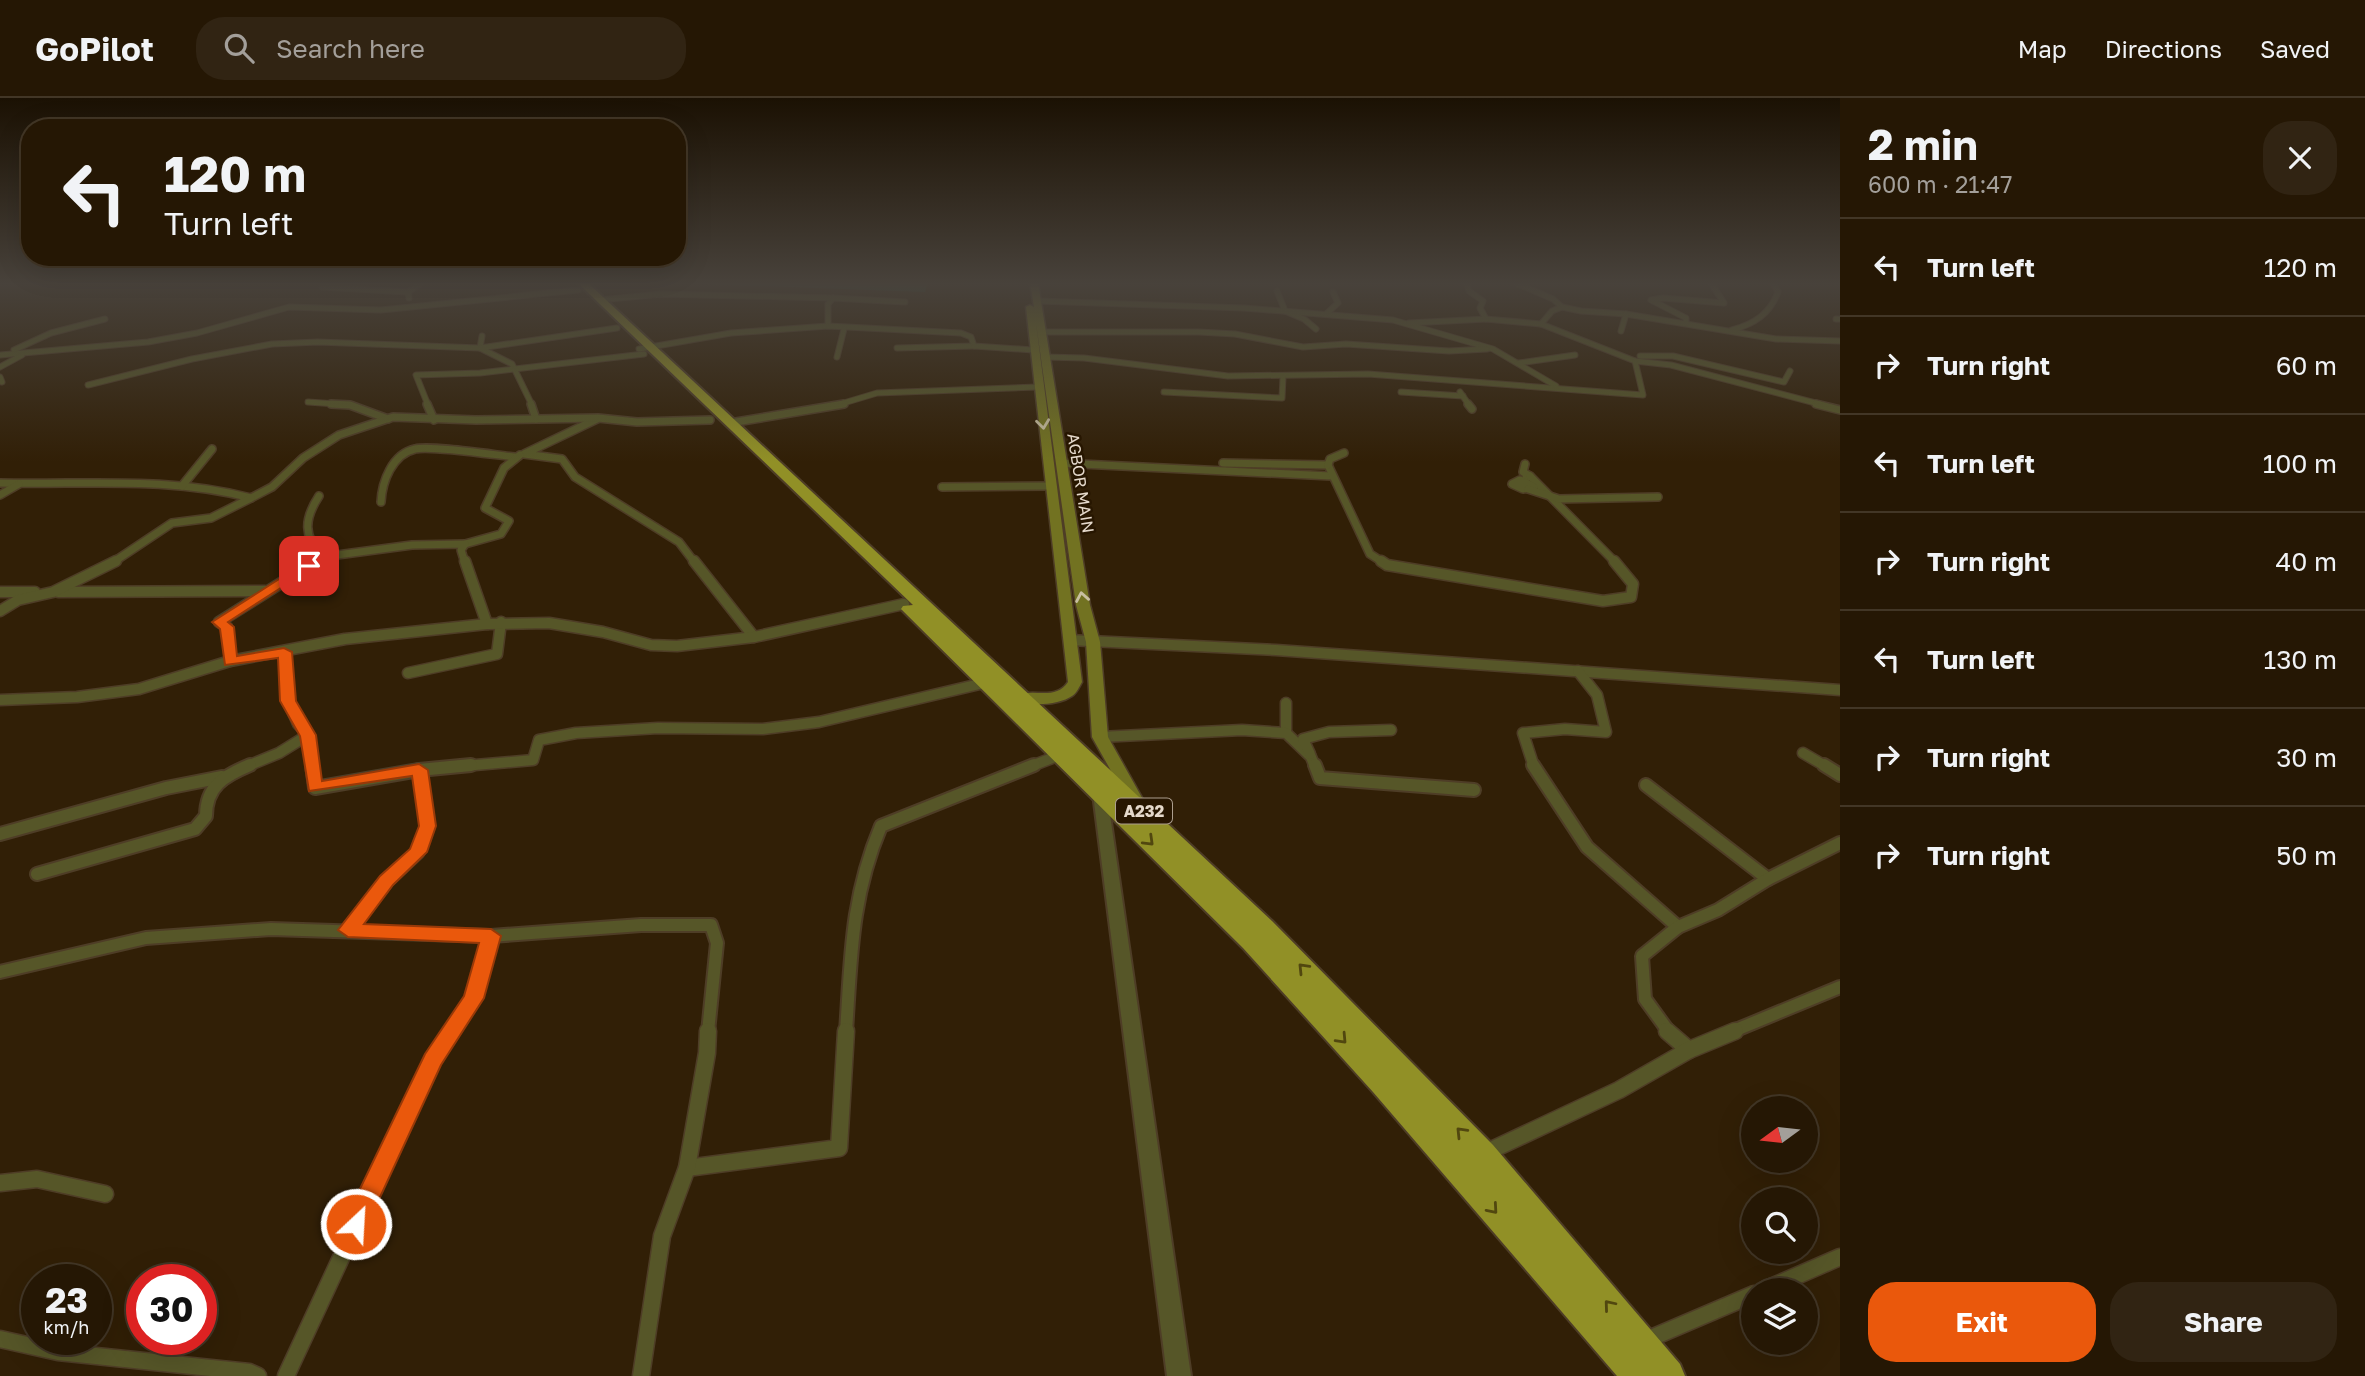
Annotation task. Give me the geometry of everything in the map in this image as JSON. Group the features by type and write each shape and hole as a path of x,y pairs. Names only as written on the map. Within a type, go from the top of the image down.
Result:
{"highway":[{"name":"A232","path":"636,343 645,350"},
{"name":"A232","path":"638,343 1023,698 1070,745 1138,805 1264,927 1483,1154 1668,1376"},
{"name":"A232","path":"720,421 984,683 1251,942 1374,1073 1639,1376"}],"main road":[{"name":"AGBOR MAIN","path":"1023,698 1059,697 1069,692 1075,682 1032,343"},
{"name":"AGBOR MAIN","path":"1044,343 1083,605 1093,642 1100,737"},
{"path":"1100,737 1138,805"}],"street":[{"path":"3,354 29,343"},
{"path":"3,354 140,343"},
{"path":"88,385 192,359 272,344 303,343"},
{"path":"335,343 480,348 517,343"},
{"path":"480,348 481,343"},
{"path":"433,419 416,375 513,369 682,343"},
{"path":"837,357 841,343"},
{"path":"1284,343 1303,346 1346,344 1449,351 1493,349"},
{"path":"1471,343 1493,349 1558,387"},
{"path":"1584,343 1633,359 1671,365 1840,410"},
{"path":"897,348 974,346 1033,350"},
{"path":"480,348 512,363 534,406 536,419"},
{"path":"0,367 28,352"},
{"path":"1519,363 1575,355"},
{"path":"1633,359 1673,356 1784,382"},
{"path":"1045,357 1084,358 1227,376 1368,374 1643,395 1633,359"},
{"path":"1784,396 1784,382 1790,372"},
{"path":"1164,392 1282,398 1283,377"},
{"path":"1449,379 1472,409"},
{"path":"0,611 18,600 53,592 124,556 172,523 211,518 272,487 303,458 339,435 388,419 598,418 637,422 720,421 840,405 877,393 1038,387"},
{"path":"1401,392 1463,396"},
{"path":"308,402 350,405 388,419"},
{"path":"230,662 227,627 219,622 322,557 412,545 466,544 501,534 509,521 485,508 504,467 520,455 575,432 598,418"},
{"path":"381,502 381,485 389,470 407,452 416,448 562,459 575,477 679,542 754,637"},
{"path":"182,486 212,449"},
{"path":"1344,453 1330,459 1328,465 1331,476 1370,554 1387,565 1603,601 1631,597 1633,584 1628,574 1523,472 1525,464"},
{"path":"1060,460 1328,465"},
{"path":"1060,460 1331,476"},
{"path":"1530,476 1520,480 1534,486 1528,489 1551,498 1658,497"},
{"path":"0,483 141,481 233,492 251,498"},
{"path":"0,495 19,484"},
{"path":"942,487 1050,486"},
{"path":"319,496 305,519 306,531 322,557"},
{"path":"466,544 461,550 487,624"},
{"path":"0,592 265,591"},
{"path":"0,700 77,697 139,689 230,662 345,639 501,622 549,623 603,632 651,645 677,646 754,637 904,604"},
{"path":"408,673 497,654 501,622"},
{"path":"1069,640 1276,650 1840,690"},
{"path":"284,652 288,701 298,724 308,735 315,788 419,770 533,760 539,740 576,733 658,728 763,729 819,722 984,683"},
{"path":"1578,671 1597,695 1606,732 1562,727 1523,733 1521,741 1530,765 1555,804 1593,854 1678,927"},
{"path":"1286,703 1286,733"},
{"path":"1100,737 1242,730 1286,733 1311,757"},
{"path":"1391,730 1329,732 1303,739 1320,778 1474,790"},
{"path":"0,834 166,788 222,777 279,753 308,735"},
{"path":"1802,752 1840,775"},
{"path":"687,1168 839,1148 853,917 865,864 881,826 1060,755"},
{"path":"348,930 387,881 418,852 428,826 419,770"},
{"path":"37,874 195,829 206,816 206,800 222,777"},
{"path":"1646,785 1768,879"},
{"path":"1100,794 1179,1376"},
{"path":"1689,1050 1650,1013 1641,993 1642,956 1678,927 1718,910 1768,879 1840,843"},
{"path":"0,972 146,938 271,929 491,936 641,925 711,925 717,943 709,999 707,1054 687,1168 662,1237 642,1376"},
{"path":"286,1376 433,1060 473,998 491,936"},
{"path":"1483,1154 1619,1090 1689,1050 1840,987"},
{"path":"0,1183 37,1179 105,1194"},
{"path":"1792,1278 1840,1257"},
{"path":"1641,1343 1741,1300"},
{"path":"0,1339 58,1352 249,1372 258,1376"}],"route":[{"path":"309,566 296,571 219,622 227,627 230,662 284,652 288,701 298,724 308,735 315,788 419,770 428,826 418,852 387,881 348,930 491,936 473,998 433,1060 356,1224"}]}
